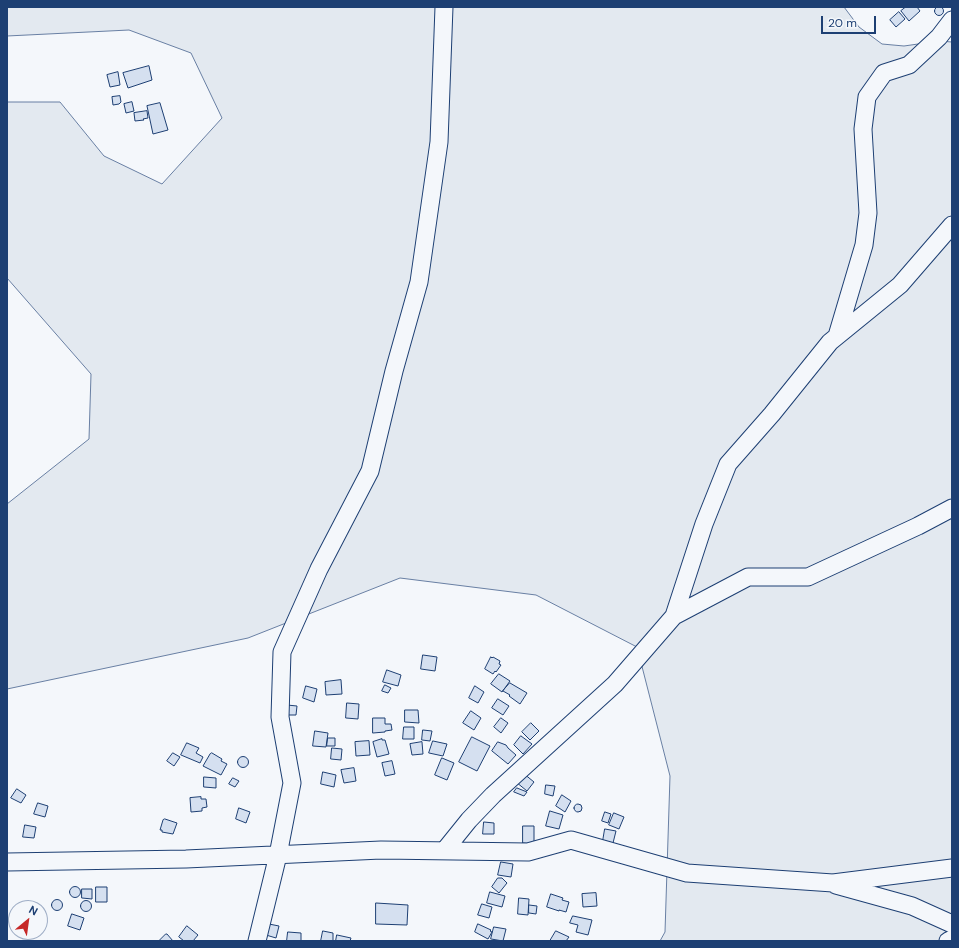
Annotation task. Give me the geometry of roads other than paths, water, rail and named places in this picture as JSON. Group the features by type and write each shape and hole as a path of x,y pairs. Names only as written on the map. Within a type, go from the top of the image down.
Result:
{"street":[{"path":"257,941 278,855 292,783 280,717 282,652 319,569 370,471 394,371 419,282 439,142 444,7"},
{"path":"837,336 864,245 868,213 863,129 867,97 884,73 909,65 939,37 952,20"},
{"path":"674,616 704,524 728,464 772,414 830,342 900,285 952,225"},
{"path":"444,851 469,820 493,795 615,684 674,616 748,577 808,577 918,526 952,508"},
{"path":"7,862 186,859 381,850 528,852 571,840 687,873 832,883 952,868"},
{"path":"824,882 912,906 952,924"},
{"path":"948,941 952,939"}]}
